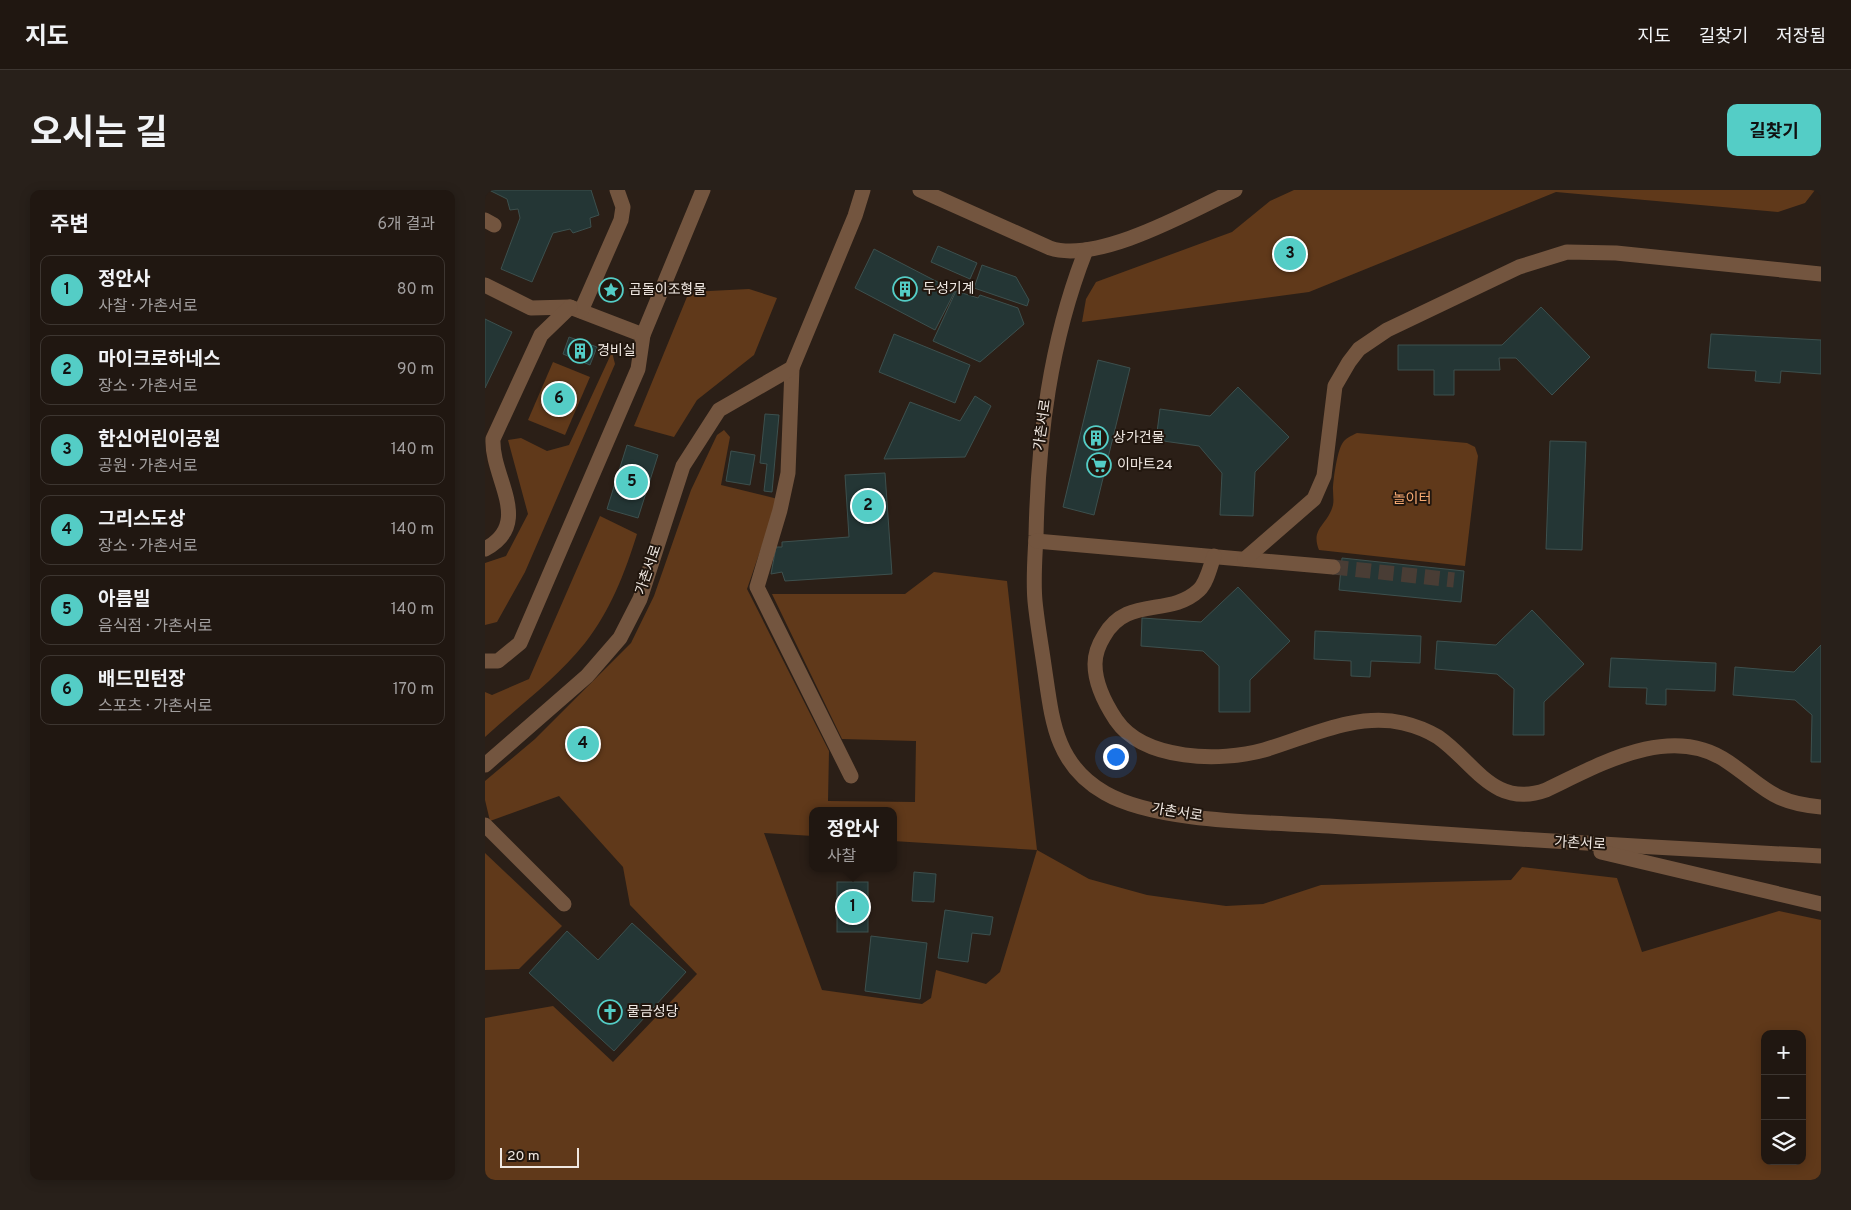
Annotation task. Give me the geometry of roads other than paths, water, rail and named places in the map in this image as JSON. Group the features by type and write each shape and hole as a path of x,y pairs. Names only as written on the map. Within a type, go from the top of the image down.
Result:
{"street":[{"path":"485,549 496,543 507,527 509,509 492,454 493,439 541,335 575,309 621,220 623,207 617,190"},
{"path":"485,661 498,661 520,643 638,369 643,335 703,190"},
{"path":"851,776 757,587 780,510 788,472 791,368 855,216 863,190"},
{"path":"919,190 1059,251 1086,250 1159,227 1235,190"},
{"name":"가촌서로","path":"1086,250 1067,304 1044,411 1037,472 1035,599 1056,735 1068,761 1104,793 1129,804 1194,817 1563,843 1821,856"},
{"path":"1245,559 1314,499 1324,476 1335,386 1359,349 1387,330 1519,268 1567,252 1615,253 1821,274"},
{"path":"485,286 531,308 575,309 643,335"},
{"name":"가촌서로","path":"485,765 587,676 620,638 640,598 683,466 719,410 791,368"},
{"path":"1036,541 1333,567"},
{"path":"1214,556 1203,585 1198,591 1180,602 1133,610 1124,614 1108,628 1097,650 1097,675 1109,710 1121,727 1134,738 1151,747 1179,754 1234,755 1263,750 1321,730 1354,723 1401,723 1421,728 1439,738 1487,781 1504,792 1519,796 1546,790 1616,757 1670,746 1695,748 1712,753 1727,761 1775,796 1795,805 1821,808"},
{"path":"485,825 564,904"},
{"path":"1563,843 1821,904"}],"tunnel":[{"path":"1333,567 1454,580"}],"place":[{"name":"한신어린이공원","path":"1290,254"},
{"name":"두성기계","path":"905,289"},
{"name":"곰돌이조형물","path":"611,290"},
{"name":"경비실","path":"580,351"},
{"name":"배드민턴장","path":"559,399"},
{"name":"상가건물","path":"1096,438"},
{"name":"이마트24","path":"1099,465"},
{"name":"아름빌","path":"632,482"},
{"name":"마이크로하네스","path":"868,506"},
{"name":"그리스도상","path":"583,744"},
{"name":"정안사","path":"853,907"},
{"name":"물금성당","path":"610,1012"}],"park label":[{"name":"놀이터","path":"1412,499"}]}
